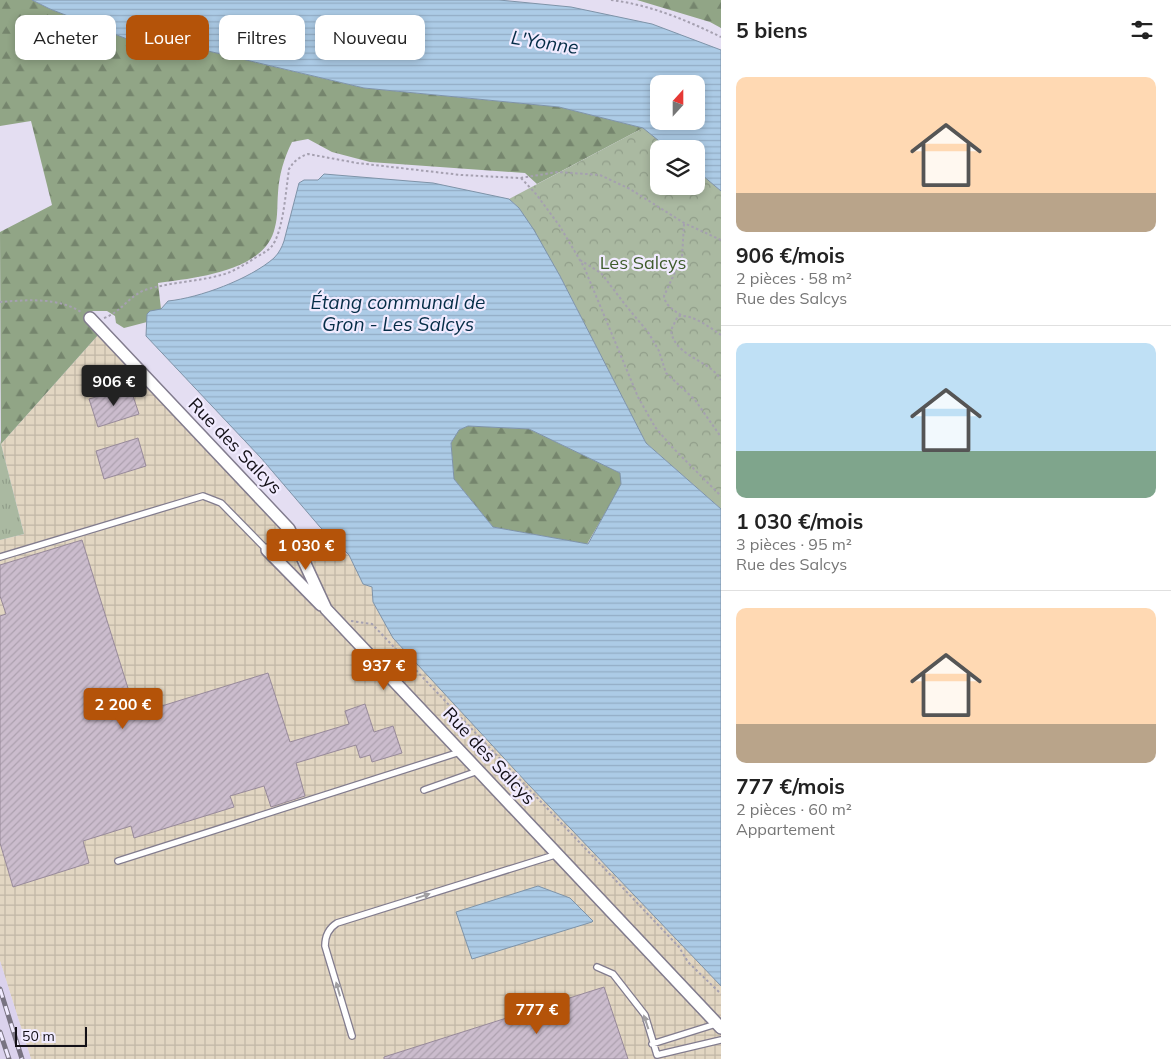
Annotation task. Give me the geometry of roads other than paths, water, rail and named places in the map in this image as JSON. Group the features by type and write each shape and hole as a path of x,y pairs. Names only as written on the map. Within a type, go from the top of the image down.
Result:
{"street":[{"name":"Rue des Salcys","path":"90,318 290,528 330,614 718,1026"},
{"path":"267,550 330,614"}],"lane":[{"path":"0,557 203,496 221,503 267,550"},
{"path":"118,861 460,752"},
{"path":"424,790 478,771"},
{"path":"352,1036 325,946 325,940 332,927 337,923 558,854"},
{"path":"597,967 613,974 644,1015 657,1055 721,1040"},
{"path":"652,1044 718,1026"}],"water":[{"name":"L'Yonne","path":"32,0 499,0 571,7 652,24 721,50 721,191 705,178 705,140 658,140 643,128 559,107 364,88 246,60 305,60 305,15 219,15 219,54 209,51 209,15 126,15 126,39 116,35 116,15 65,15"},
{"name":"Étang communal de Gron - Les Salcys","path":"324,174 433,183 509,199 519,208 534,230 560,276 646,443 721,509 721,986 528,784 393,638 373,602 372,587 363,584 349,555 320,527 261,458 146,336 147,314 150,311 161,309 168,301 209,292 224,286 252,273 274,258 284,241 299,183 304,180 318,180","holes":["468,426 529,429 620,473 621,484 588,544 493,527 454,479 451,443 459,430"]},
{"path":"538,886 570,898 593,921 472,959 456,912"}],"railway":[{"path":"0,989 22,1059"},
{"path":"0,1032 9,1059"}],"park label":[{"name":"Les Salcys","path":"643,263"}]}
